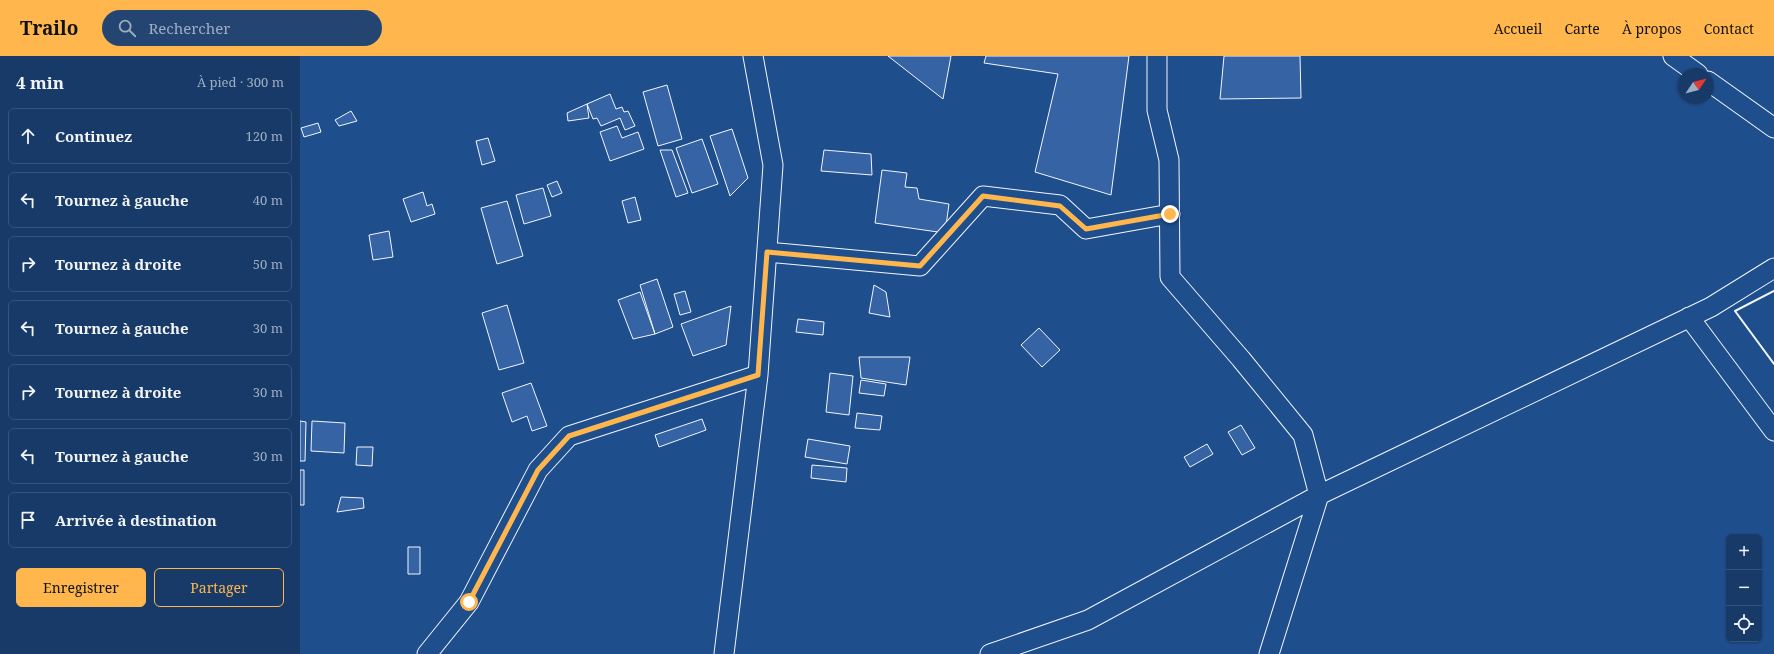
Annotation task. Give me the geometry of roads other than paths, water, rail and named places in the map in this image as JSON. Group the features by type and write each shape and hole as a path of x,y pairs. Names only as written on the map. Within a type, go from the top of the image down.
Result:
{"street":[{"path":"724,654 758,375 773,165 753,56"},
{"path":"1157,56 1157,110 1169,160 1170,278 1241,359 1303,435 1319,495 1269,654"},
{"path":"1673,56 1690,68"},
{"path":"1714,85 1774,128"},
{"path":"767,252 920,266 983,196 1060,206 1086,229 1170,214"},
{"path":"990,654 1088,620 1319,495 1711,307 1774,268"},
{"path":"1689,317 1774,431"},
{"path":"427,654 469,602 538,470 569,436 758,375"}]}
